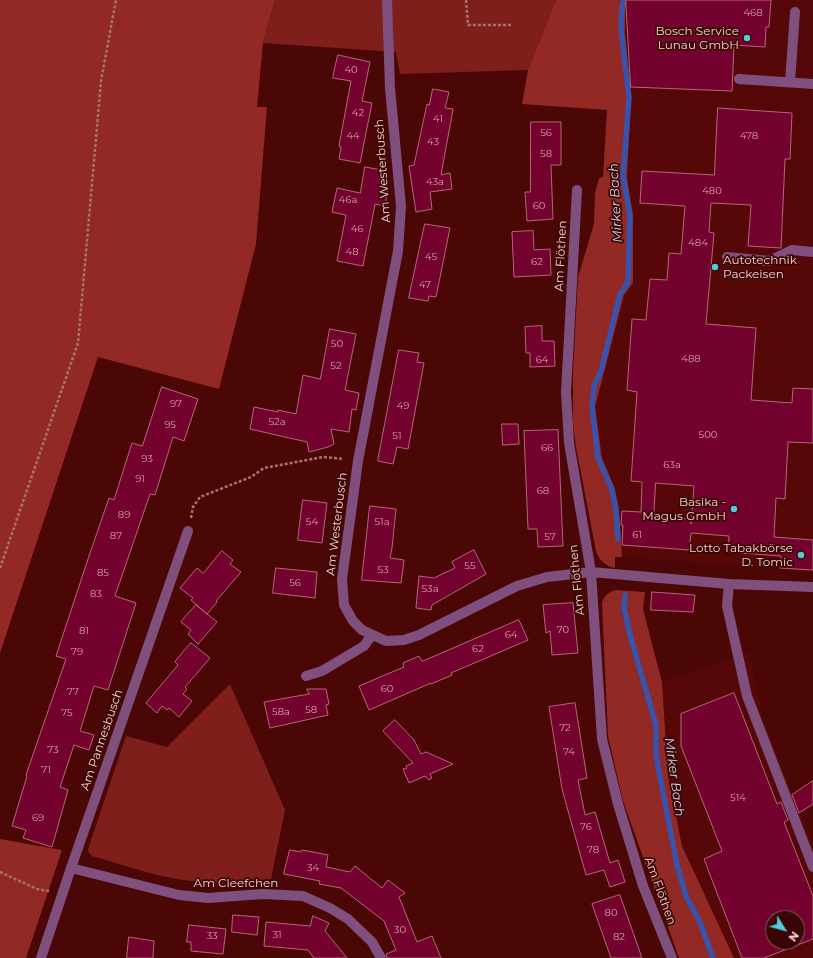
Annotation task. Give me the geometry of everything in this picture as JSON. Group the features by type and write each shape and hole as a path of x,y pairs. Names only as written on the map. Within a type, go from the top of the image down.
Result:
{"street":[{"name":"Am Westerbusch","path":"387,0 390,88 401,206 398,251 358,461 342,579 344,605 353,621 362,630 386,641 404,640 419,635 517,586 547,577 591,572 729,584 813,587"},
{"path":"790,82 795,12"},
{"path":"739,79 813,84"},
{"name":"Am Flöthen","path":"577,190 566,392 569,443 591,572 602,739 618,804 643,886 672,958"},
{"path":"727,258 769,261 792,250 813,252"},
{"name":"Am Pannesbusch","path":"41,958 188,531"},
{"path":"729,584 727,606 747,696 813,867"},
{"path":"306,676 322,671 364,646 372,635"},
{"name":"Am Cleefchen","path":"71,868 179,895 208,898 263,894 303,896 330,908 348,919 372,942 381,958"}],"path":[{"path":"0,568 78,343 101,81 116,0"},
{"path":"466,0 468,25 511,25"},
{"path":"193,507 200,497 251,477 264,468 323,457 358,461"},
{"path":"0,872 36,889 63,893"}],"shaded area":[{"path":"0,0 275,0 263,43 257,107 267,107 256,244 219,389 98,357 0,653"},
{"path":"275,0 556,0 528,70 400,74 396,52 263,43"},
{"path":"556,0 628,0 625,10 625,33 631,95 627,178 633,215 633,283 624,295 595,407 602,458 615,489 619,510 622,557 615,557 615,568 608,566 603,562 596,551 573,424 573,372 578,277 594,224 595,193 599,178 603,177 607,110 522,104 528,70"},
{"path":"628,0 813,0 813,573 780,568 622,557 619,510 615,489 602,458 595,407 624,295 633,283 633,215 627,178 631,95 625,33 625,10"},
{"path":"616,590 645,592 643,609 662,682 668,776 682,846 734,958 679,958 623,801 608,736 602,603 607,595"},
{"path":"749,652 764,722 813,845 813,958 734,958 682,846 668,776 662,682"},
{"path":"230,684 285,810 271,879 196,882 162,876 92,856 88,849 126,736 167,747"},
{"path":"0,839 62,850 26,958 0,958"}],"building":[{"path":"626,0 771,0 769,27 766,27 765,47 734,45 732,91 631,87"},
{"path":"338,55 370,62 362,101 372,103 360,163 339,159 341,147 339,146 351,81 333,78"},
{"path":"433,89 449,92 445,108 453,109 441,175 450,173 452,189 430,192 432,209 416,212 409,166 414,165 427,104 429,105"},
{"path":"718,108 792,113 790,159 785,159 781,248 748,246 751,205 711,203 709,232 714,233 706,324 756,328 751,400 792,403 793,388 813,389 813,443 788,442 785,499 776,498 774,537 813,540 813,570 780,568 781,556 728,552 729,536 691,533 689,550 622,545 622,511 641,512 642,482 631,481 637,392 627,390 632,319 646,320 650,279 667,280 669,253 681,254 685,206 640,203 642,171 714,175","holes":["656,483 694,486 691,524 691,519 654,517"]},
{"path":"531,122 561,122 561,165 551,165 553,219 527,221 525,192 530,192"},
{"path":"365,167 382,170 379,187 388,188 385,206 375,204 363,266 337,261 346,215 332,212 337,188 360,193"},
{"path":"425,224 450,228 436,297 429,296 428,301 409,298"},
{"path":"533,231 534,250 550,249 551,275 514,277 512,232"},
{"path":"542,326 542,341 554,341 555,366 530,367 530,353 526,353 525,327"},
{"path":"330,329 356,334 345,390 359,393 356,410 352,409 349,432 331,429 334,444 309,452 307,442 250,429 254,407 296,414 303,375 320,379"},
{"path":"399,350 419,353 417,362 424,363 408,449 397,447 393,464 378,461"},
{"path":"162,387 198,399 184,441 173,437 155,495 150,494 115,596 136,603 108,690 94,686 80,731 94,735 89,750 74,745 60,787 68,790 52,847 23,838 26,830 12,826 27,776 26,775 66,659 56,656 89,556 109,498 114,500 132,443 142,446"},
{"path":"502,424 518,424 519,444 503,445"},
{"path":"558,430 563,546 538,547 537,529 528,529 524,431"},
{"path":"303,500 327,503 322,543 298,540"},
{"path":"370,506 396,509 390,558 404,560 401,583 362,580"},
{"path":"474,550 486,574 432,605 431,610 416,608 419,576 434,578 455,568 452,562"},
{"path":"222,551 233,560 230,564 241,572 207,614 191,600 193,598 180,588 197,568 203,573"},
{"path":"276,568 317,572 315,598 273,593"},
{"path":"652,592 695,595 693,612 651,610"},
{"path":"573,603 578,653 552,655 550,631 546,633 543,605"},
{"path":"196,605 217,622 198,644 188,634 191,630 181,622"},
{"path":"519,620 528,640 451,673 452,675 369,710 359,686 404,667 403,663 419,656 422,661"},
{"path":"191,643 210,658 185,687 187,689 183,694 192,701 179,717 169,708 167,710 162,706 157,713 146,703 178,665 175,662"},
{"path":"307,689 326,689 329,704 326,705 328,715 270,728 264,702 309,694"},
{"path":"734,693 777,804 781,802 788,820 784,822 813,896 813,939 805,942 805,910 765,910 765,950 785,950 764,958 742,958 704,859 722,851 681,746 681,714"},
{"path":"575,703 587,778 578,780 585,815 595,812 610,863 618,860 625,882 610,887 604,870 586,875 562,789 549,707"},
{"path":"395,720 414,740 421,754 426,752 453,764 430,774 432,778 429,780 425,776 409,783 403,769 407,768 406,766 413,763 383,731"},
{"path":"813,781 813,804 799,813 792,795"},
{"path":"290,850 301,852 302,850 328,855 326,867 350,872 355,866 382,888 388,880 405,893 399,897 417,942 432,936 441,958 387,958 386,954 396,950 384,921 341,888 319,884 320,881 284,874"},
{"path":"620,895 642,958 611,958 592,904"},
{"path":"233,915 259,917 257,935 232,932"},
{"path":"313,916 329,923 325,931 347,958 314,958 308,950 264,946 266,922 310,926"},
{"path":"189,925 226,929 223,954 191,951 191,942 187,942"},
{"path":"129,937 154,941 153,958 127,958"}],"waterway":[{"name":"Mirker Bach","path":"618,539 616,509 611,487 598,458 592,406 594,386 601,371 620,294 628,283 630,216 623,176 629,98 621,29 622,6 624,0"},
{"name":"Mirker Bach","path":"625,595 624,608 630,635 656,725 656,753 677,865 686,896 700,922 713,958"}],"place":[{"name":"Bosch Service Lunau GmbH","path":"747,38"},
{"name":"Autotechnik Packeisen","path":"715,267"},
{"name":"Basika - Magus GmbH","path":"734,509"},
{"name":"Lotto Tabakbörse D. Tomic","path":"801,555"}]}
